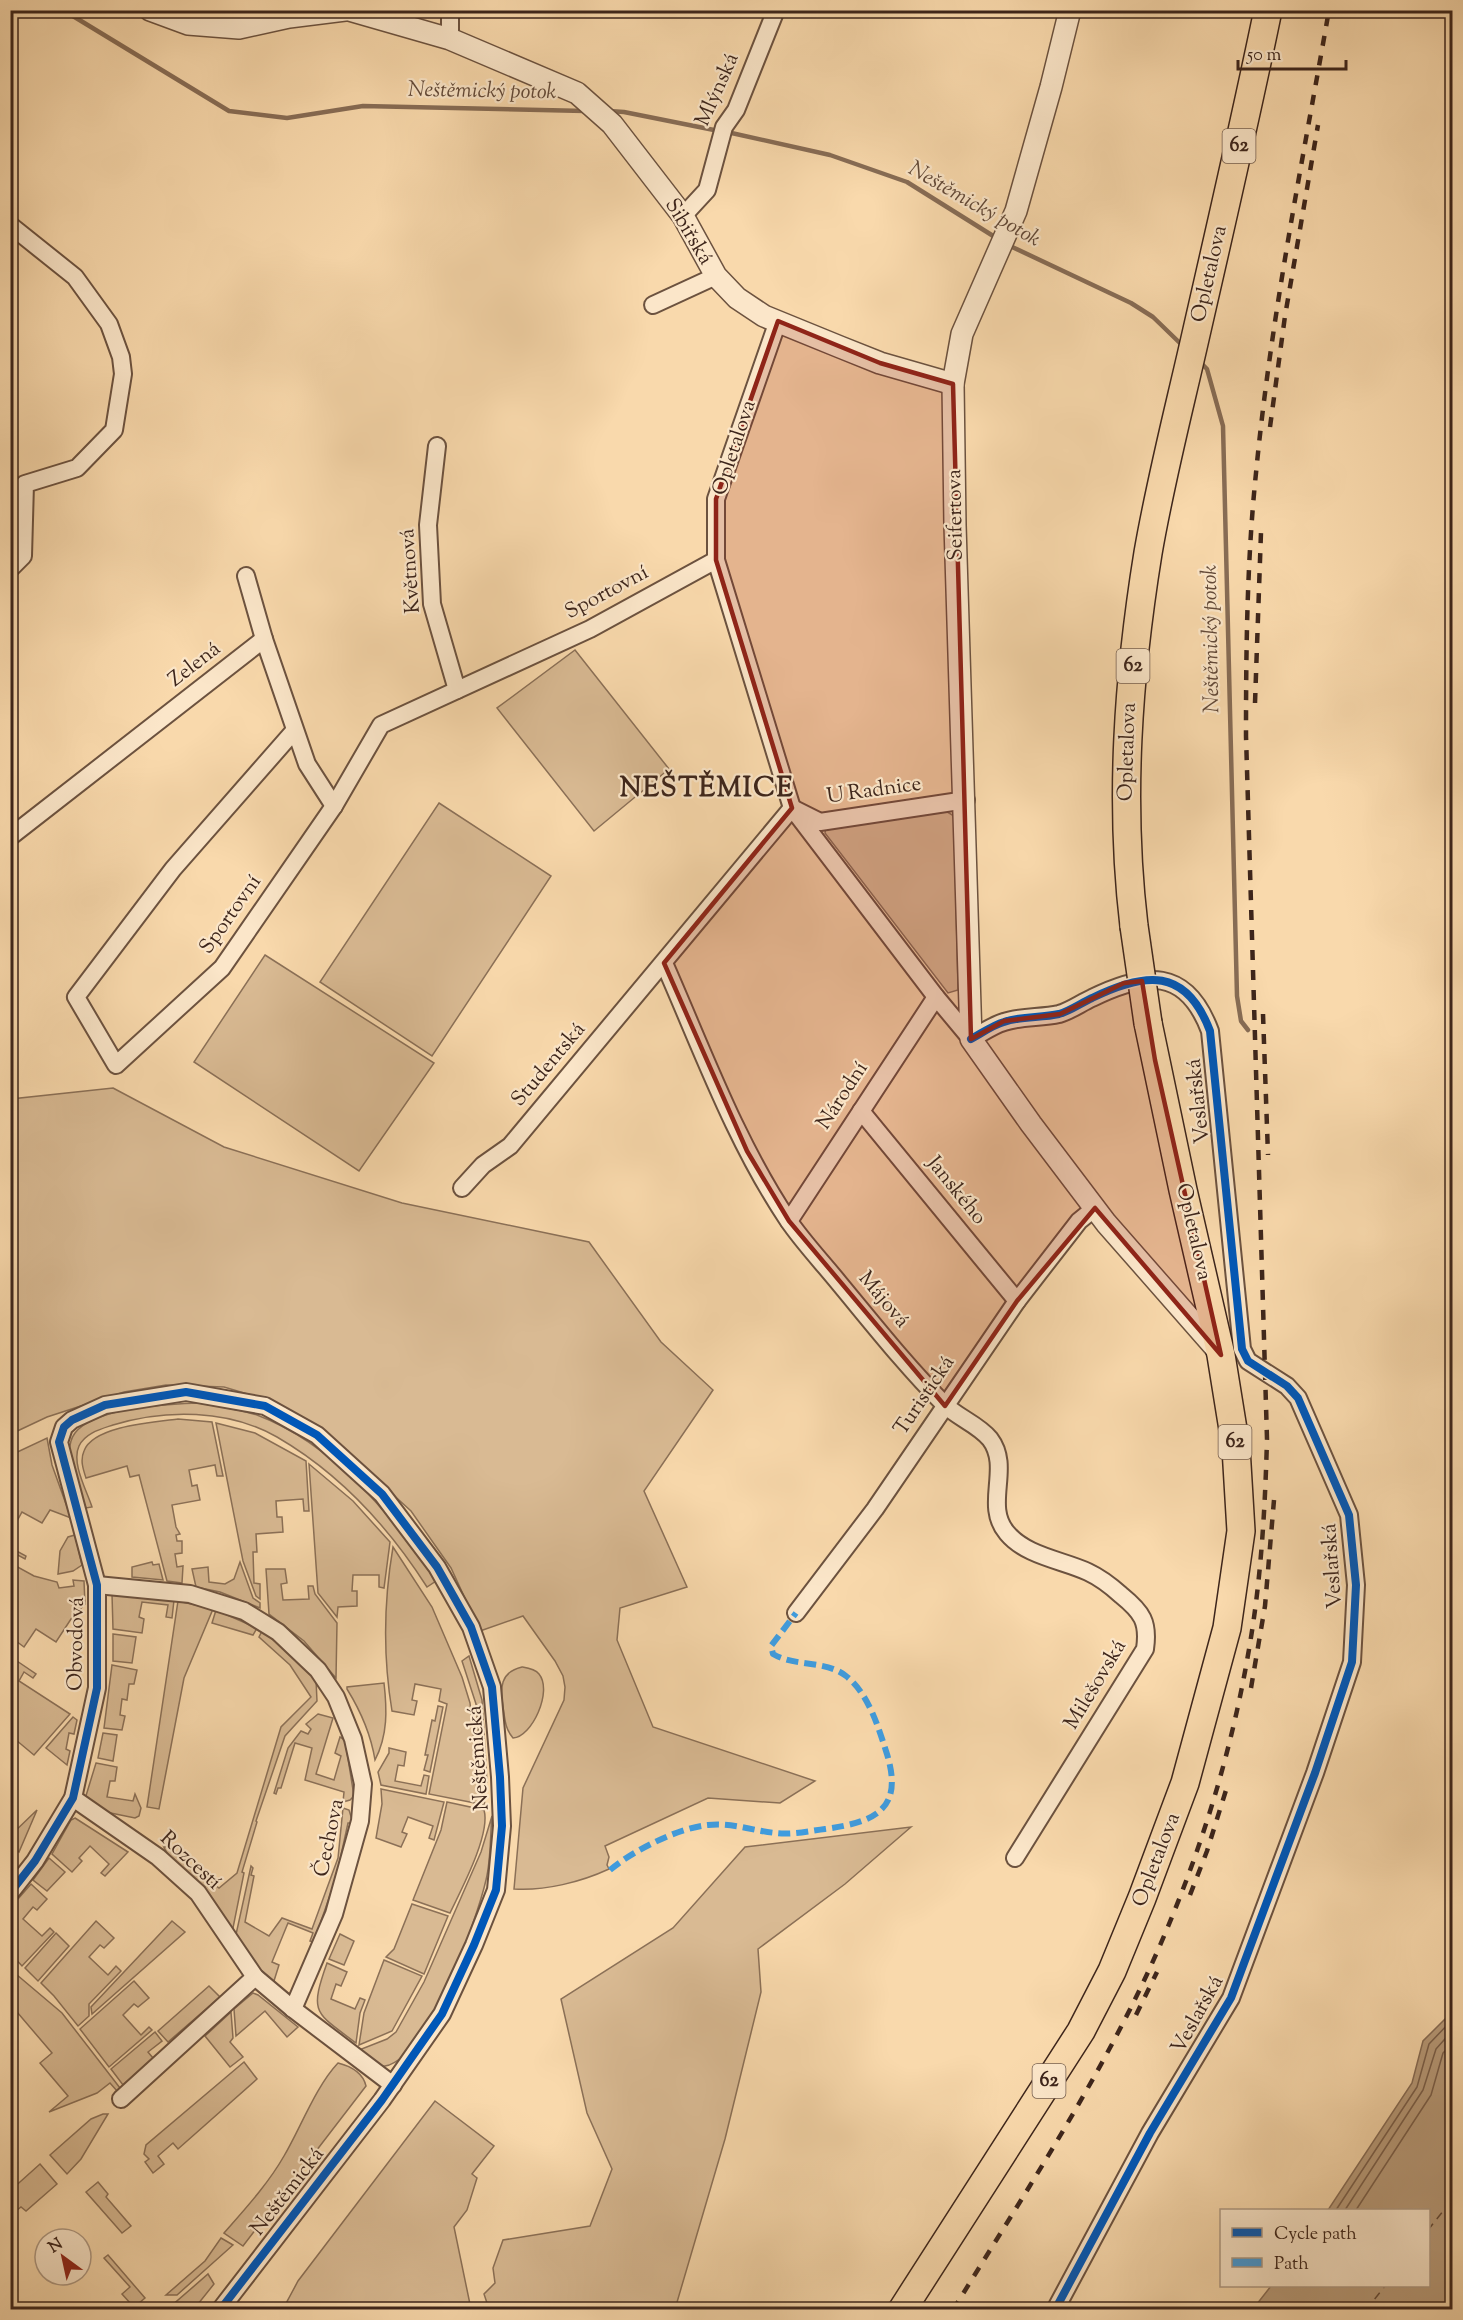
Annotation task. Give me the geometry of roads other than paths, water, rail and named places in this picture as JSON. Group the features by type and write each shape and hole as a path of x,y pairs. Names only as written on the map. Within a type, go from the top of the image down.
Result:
{"main road":[{"name":"Opletalova","path":"902,2310 1081,2031 1112,1971 1166,1838 1185,1783 1227,1628 1241,1531 1236,1448 1221,1355 1178,1168 1148,1023 1134,926 1127,845 1126,791 1137,628 1149,551 1268,10"}],"street":[{"name":"Sibiřská","path":"150,10 188,24 239,28 289,17 347,10 450,39 577,93 607,120 683,216 705,260 716,276 737,298 764,316 880,363 954,384"},
{"path":"450,10 450,39"},
{"name":"Mlýnská","path":"683,216 707,190 722,134 736,110 776,10"},
{"name":"Seifertova","path":"972,1039 966,800 955,525 954,384 962,334 1016,211 1052,87 1070,10"},
{"path":"10,225 75,277 111,330 121,357 123,374 114,430 77,468 18,484 23,556 10,569"},
{"path":"653,305 716,276"},
{"name":"Opletalova","path":"778,321 716,499 716,560 792,808 936,997 972,1039 1031,1124 1095,1208 1221,1355"},
{"name":"Květnová","path":"438,446 428,525 432,604 457,690"},
{"name":"Sportovní","path":"294,731 173,869 76,997 116,1065 222,968 334,806 381,725 590,629 716,560"},
{"path":"246,576 294,731 307,764 334,806"},
{"name":"Zelená","path":"10,837 264,639"},
{"name":"U Radnice","path":"792,808 820,822 966,800"},
{"name":"Studentská","path":"462,1188 483,1166 510,1146 792,808"},
{"path":"664,963 747,1150 789,1221"},
{"name":"Veslařská","path":"972,1039 1004,1021 1060,1014 1124,983 1156,979 1176,985 1193,997 1210,1031 1242,1349 1248,1361 1287,1386 1298,1398 1349,1515 1356,1584 1352,1662 1311,1784 1231,1998 1150,2133 1055,2310"},
{"name":"Národní","path":"789,1221 936,997"},
{"name":"Janského","path":"861,1111 1017,1301"},
{"name":"Turistická","path":"796,1613 875,1509 1017,1301 1078,1221 1095,1208"},
{"name":"Májová","path":"789,1221 917,1376 945,1406"},
{"name":"Neštěmická","path":"72,1420 105,1405 186,1392 265,1406 317,1435 382,1494 437,1567 471,1626 492,1687 501,1803 496,1890 474,1945 442,2014 393,2085 220,2310"},
{"name":"Milešovská","path":"945,1406 989,1437 997,1450 1001,1466 996,1498 1000,1522 1008,1534 1024,1548 1100,1578 1145,1619 1147,1633 1145,1649 1015,1858"},
{"name":"Obvodová","path":"10,1893 35,1861 74,1798 97,1688 97,1585 59,1442 64,1427 72,1420"},
{"name":"Čechova","path":"97,1585 190,1594 244,1611 278,1632 318,1670 336,1697 353,1739 363,1784 360,1821 334,1914 293,2008"},
{"name":"Rozcestí","path":"74,1798 158,1857 198,1893 255,1977 393,2085"},
{"path":"121,2099 255,1977"}],"water":[{"path":"1452,2012 1452,2309 1253,2309 1270,2287 1430,2287 1430,2209 1329,2209 1412,2083 1423,2041"}],"waterway":[{"name":"Neštěmický potok","path":"63,10 229,111 287,118 363,106 585,111"},
{"name":"Neštěmický potok","path":"609,111 719,131"},
{"name":"Neštěmický potok","path":"727,132 830,155 907,182 998,239"},
{"name":"Neštěmický potok","path":"1008,245 1131,303 1153,317 1183,346"},
{"name":"Neštěmický potok","path":"1200,362 1207,369 1223,426 1237,996 1241,1021 1248,1030"}],"railway":[{"path":"953,2310 1027,2191 1098,2070 1159,1947 1192,1866 1219,1783 1240,1698 1252,1628 1262,1547 1267,1439 1246,736 1249,571 1256,473 1270,356 1329,10"},
{"path":"1270,427 1285,316 1318,125"},
{"path":"1255,703 1261,532"},
{"path":"1263,1014 1268,1155"},
{"path":"1251,1688 1265,1606 1274,1500"},
{"path":"1190,1895 1207,1851 1227,1787"},
{"path":"1136,2015 1157,1972"}],"district":[{"name":"NEŠTĚMICE","path":"707,789"}]}
